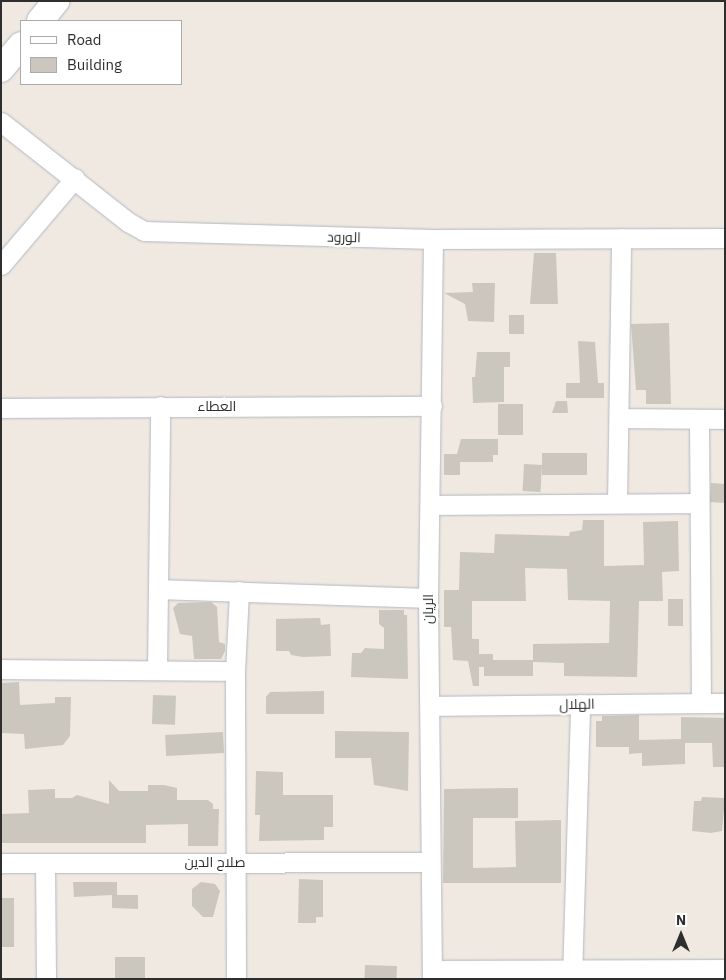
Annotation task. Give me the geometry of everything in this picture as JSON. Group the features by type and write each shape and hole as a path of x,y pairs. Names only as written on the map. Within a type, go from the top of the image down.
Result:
{"street":[{"path":"41,20 56,1"},
{"path":"1,69 20,45"},
{"name":"الورود","path":"1,122 75,178 128,222 144,231 433,239 725,238"},
{"path":"1,265 75,178"},
{"path":"617,503 621,238"},
{"name":"الريان","path":"432,974 428,598 432,505 433,239"},
{"path":"156,670 160,406"},
{"name":"العطاء","path":"1,408 432,406"},
{"path":"619,418 725,419"},
{"path":"699,419 698,503 701,703"},
{"path":"432,505 698,503"},
{"path":"158,589 428,598"},
{"path":"236,979 235,671 239,591"},
{"path":"1,670 235,671"},
{"name":"الهلال","path":"430,706 725,703"},
{"path":"572,974 580,704"},
{"name":"صلاح الدين","path":"1,863 430,862"},
{"path":"45,863 46,979"},
{"path":"432,974 572,974 725,969"}],"building":[{"path":"534,253 556,253 558,304 530,304"},
{"path":"472,283 495,283 494,322 468,321 465,304 444,293 473,292"},
{"path":"509,315 524,315 524,334 509,334"},
{"path":"669,323 671,404 646,404 646,390 636,390 631,324"},
{"path":"578,341 595,342 598,383 604,383 604,398 566,398 566,383 580,383"},
{"path":"477,352 510,352 510,367 504,367 504,402 473,403 472,377 475,377"},
{"path":"556,401 567,401 568,413 552,413"},
{"path":"498,404 523,404 523,435 498,435"},
{"path":"461,439 498,439 498,455 493,455 493,462 460,462 460,475 444,475 444,454 457,454"},
{"path":"542,453 587,453 587,475 542,475"},
{"path":"524,464 542,465 541,492 523,491"},
{"path":"711,483 725,484 724,503 710,502"},
{"path":"583,520 604,520 604,566 644,565 643,522 678,521 679,571 662,572 663,601 639,601 637,677 564,676 564,663 533,662 533,676 484,676 484,667 479,667 479,686 473,686 468,661 453,660 451,627 444,627 444,590 459,590 460,552 494,553 495,534 569,536 570,532 582,530","holes":["525,568 567,569 568,600 610,601 609,643 533,644 533,660 493,660 493,654 479,654 479,639 472,639 472,601 526,601"]},
{"path":"668,599 683,599 683,626 668,626"},
{"path":"211,602 217,607 219,642 225,644 225,651 221,659 194,659 192,636 180,634 173,608 178,603"},
{"path":"379,610 404,610 404,615 407,615 408,679 351,677 352,653 361,653 365,648 384,649 384,628 379,624"},
{"path":"320,618 321,625 330,624 331,656 303,657 291,655 289,651 276,651 276,619"},
{"path":"19,682 20,705 55,703 55,697 71,697 70,736 63,745 25,749 24,734 1,733 1,683"},
{"path":"324,691 324,714 266,714 266,697 270,692"},
{"path":"153,695 176,696 175,725 152,724"},
{"path":"639,715 639,740 681,739 681,717 725,718 725,767 713,767 712,743 685,743 685,764 642,766 642,753 629,754 629,747 596,747 596,721 602,721 602,716"},
{"path":"335,731 409,732 408,791 374,785 371,758 335,758"},
{"path":"223,732 224,753 166,756 165,735"},
{"path":"256,771 283,772 283,795 333,795 333,827 324,827 324,840 259,841 260,815 255,815"},
{"path":"109,780 119,791 148,791 148,785 164,785 177,788 177,800 208,800 213,804 213,809 219,809 218,846 188,846 188,824 146,825 146,843 1,843 1,814 29,813 28,790 55,789 55,798 72,798 77,795 109,804"},
{"path":"518,788 518,818 473,818 473,868 516,867 515,821 561,820 561,883 443,883 444,789"},
{"path":"702,797 725,798 722,831 711,833 692,831 694,801 701,801"},
{"path":"299,879 323,880 323,917 316,917 316,923 298,923"},
{"path":"73,882 117,882 117,895 138,895 138,909 112,908 112,895 74,897"},
{"path":"201,882 215,884 220,891 213,917 203,917 192,906 192,889"},
{"path":"1,898 14,898 14,947 1,947"},
{"path":"115,957 145,957 145,979 115,979"},
{"path":"365,965 397,966 397,979 365,979"}]}
